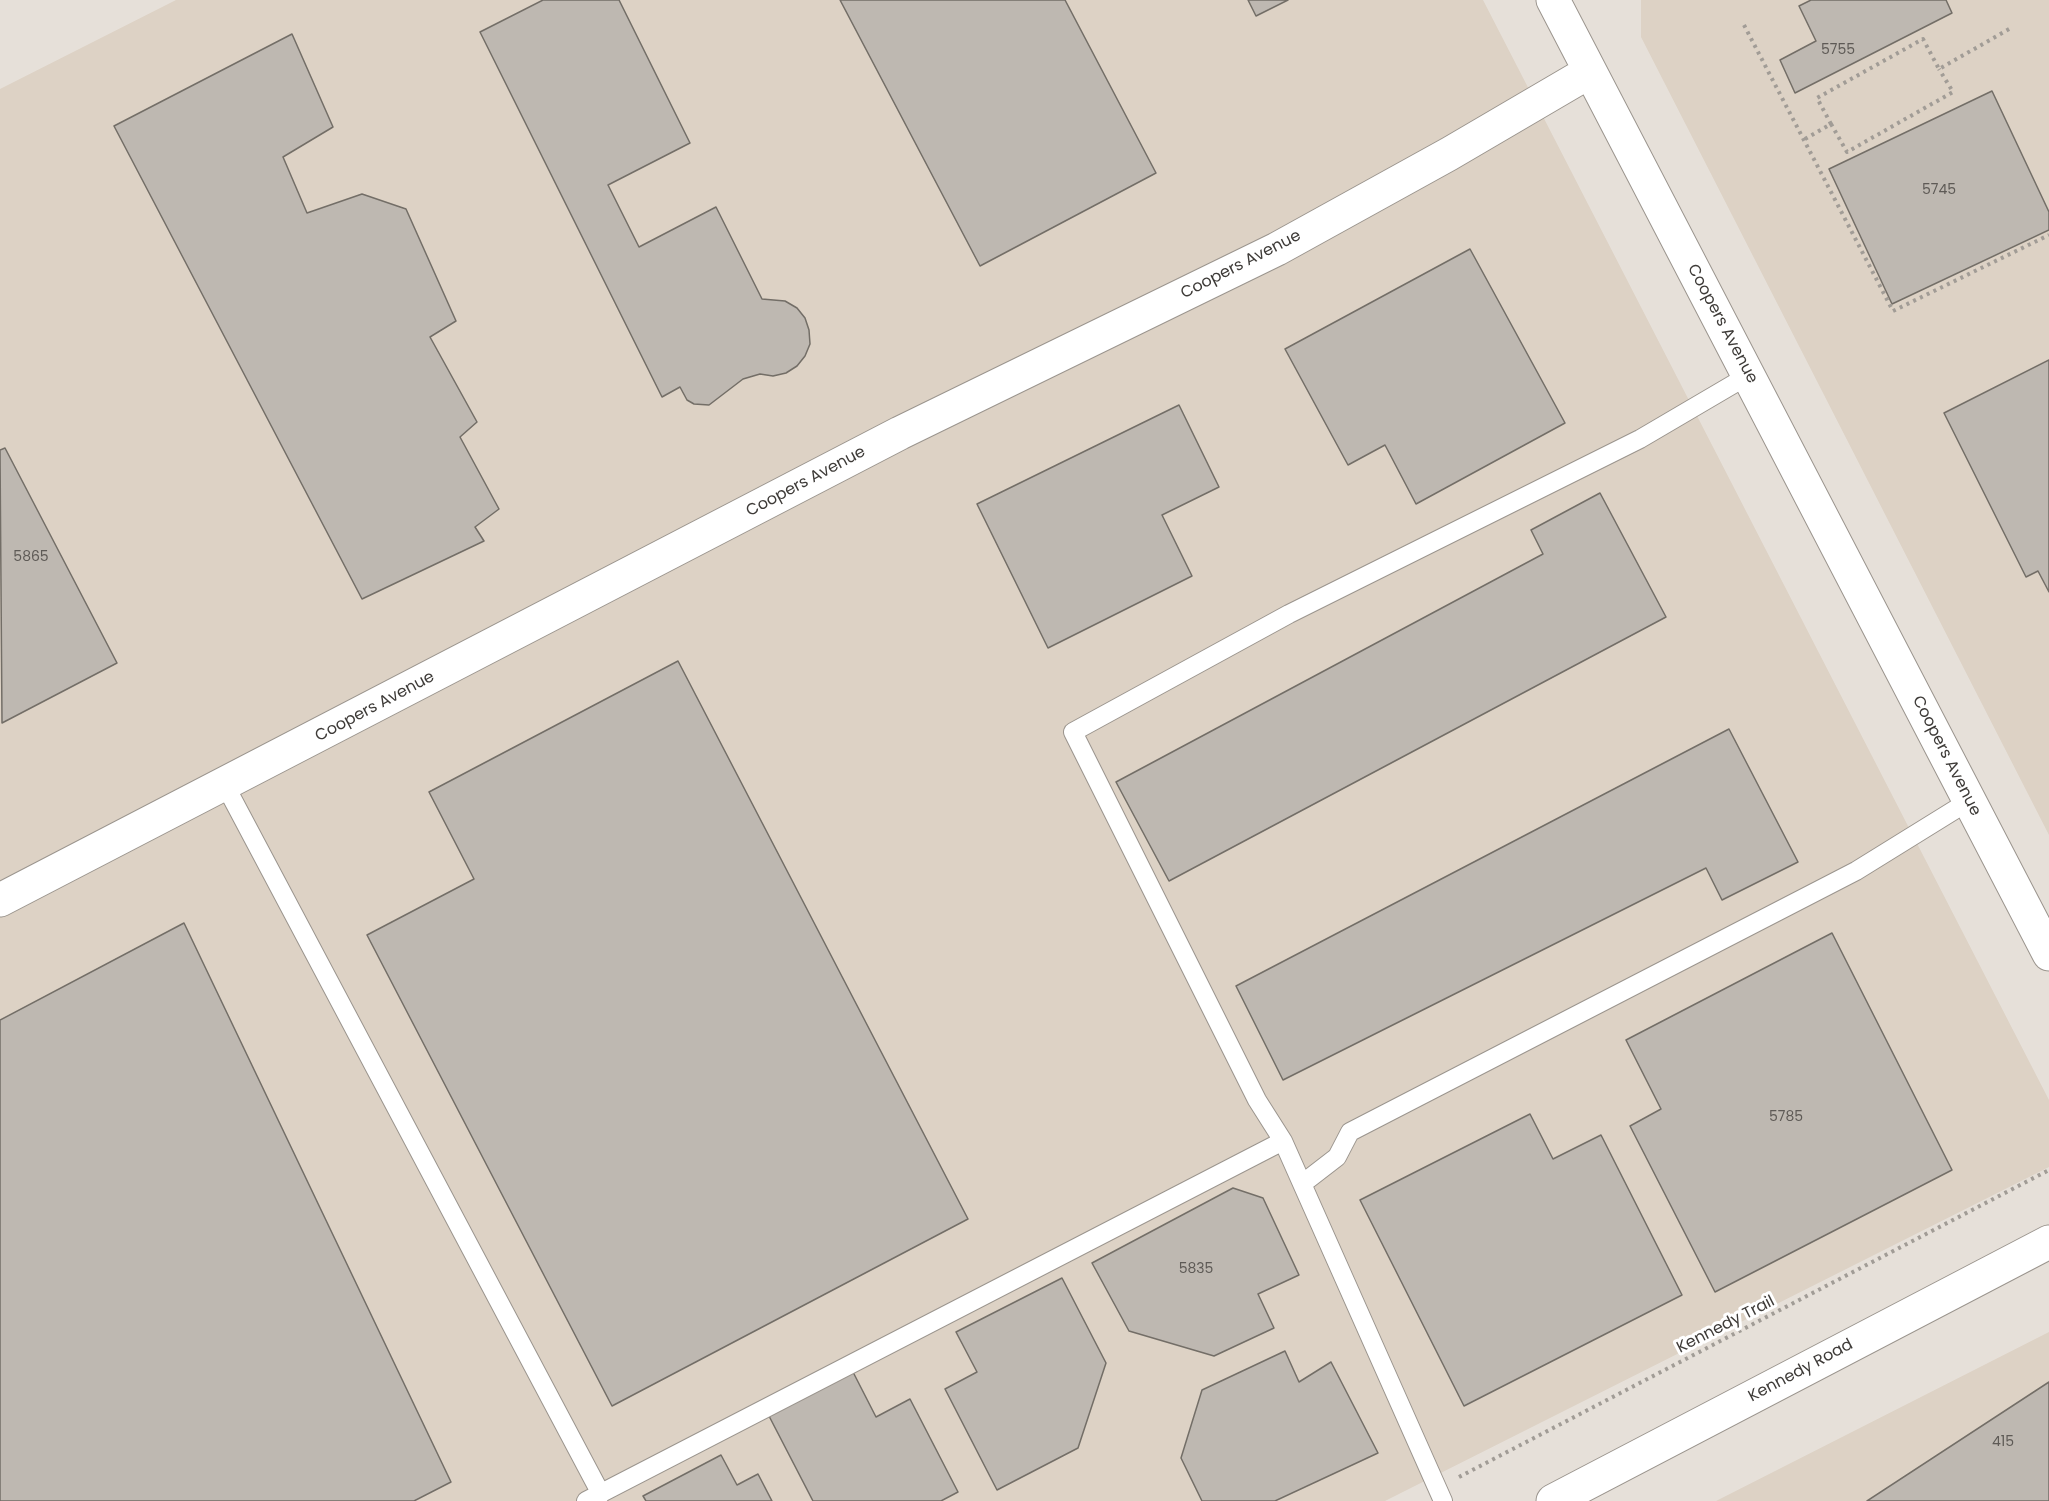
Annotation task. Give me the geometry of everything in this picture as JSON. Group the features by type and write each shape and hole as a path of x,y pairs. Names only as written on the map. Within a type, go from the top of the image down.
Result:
{"street":[{"path":"1553,0 1589,72"},
{"name":"Coopers Avenue","path":"0,900 900,433 1277,249 1449,154 1589,72 2049,954"},
{"name":"Kennedy Road","path":"1553,1501 2049,1242"}],"lane":[{"path":"1440,1495 1284,1142 1257,1100 1073,732 1289,614 1640,439 1749,375"},
{"path":"225,785 594,1497 1284,1142"},
{"path":"1302,1184 1337,1157 1350,1132 1856,871 1969,801"}],"path":[{"path":"1744,25 1893,311 2049,235"},
{"path":"1939,69 2011,28"},
{"path":"1923,39 1953,93 1847,152 1831,124 1817,98 1923,39"},
{"path":"1804,139 1831,124"},
{"name":"Kennedy Trail","path":"1440,1495 2049,1170"}],"shaded area":[{"path":"176,0 1483,0 2049,1100 2049,1167 1385,1501 0,1501 0,89"},
{"path":"1641,0 2049,0 2049,835 1641,37"},
{"path":"2049,1332 2049,1501 1716,1501"}],"building":[{"path":"543,0 619,0 690,143 608,185 639,247 716,207 762,299 785,301 797,308 805,318 810,344 805,356 797,366 786,373 773,376 760,374 743,379 709,405 694,404 687,400 680,387 662,397 480,32"},
{"path":"840,0 1065,0 1156,173 980,266"},
{"path":"1248,0 1288,0 1256,16"},
{"path":"1811,0 1946,0 1952,13 1795,93 1780,60 1816,41 1799,6"},
{"path":"292,34 333,127 283,157 307,213 362,194 406,209 456,321 430,337 477,422 460,437 499,509 475,527 484,541 362,599 114,126"},
{"path":"1992,91 2049,212 2049,230 1892,304 1829,169"},
{"path":"1470,249 1565,423 1416,504 1385,445 1348,465 1285,349"},
{"path":"2049,360 2049,592 2038,571 2026,577 1944,413"},
{"path":"1179,405 1219,487 1162,515 1192,576 1048,648 977,504"},
{"path":"5,448 117,663 2,723 0,450"},
{"path":"1600,493 1666,617 1169,881 1116,782 1543,554 1531,530"},
{"path":"678,661 968,1219 612,1406 367,935 474,879 429,792"},
{"path":"1729,729 1798,862 1722,900 1706,868 1283,1080 1236,986"},
{"path":"184,923 451,1482 414,1501 0,1501 0,1020"},
{"path":"1832,933 1952,1170 1715,1292 1630,1126 1661,1109 1626,1040"},
{"path":"1530,1114 1553,1159 1601,1135 1682,1295 1464,1406 1360,1200"},
{"path":"1233,1188 1263,1198 1299,1275 1258,1294 1274,1328 1214,1356 1129,1331 1092,1263"},
{"path":"1062,1278 1106,1363 1078,1448 997,1490 945,1389 977,1372 956,1332"},
{"path":"1285,1351 1299,1382 1331,1362 1378,1453 1275,1501 1202,1501 1181,1458 1202,1390"},
{"path":"853,1372 876,1417 910,1399 958,1492 941,1501 813,1501 769,1416"},
{"path":"2049,1382 2049,1501 1867,1501"},
{"path":"721,1455 737,1485 758,1474 772,1501 646,1501 643,1496"}]}
